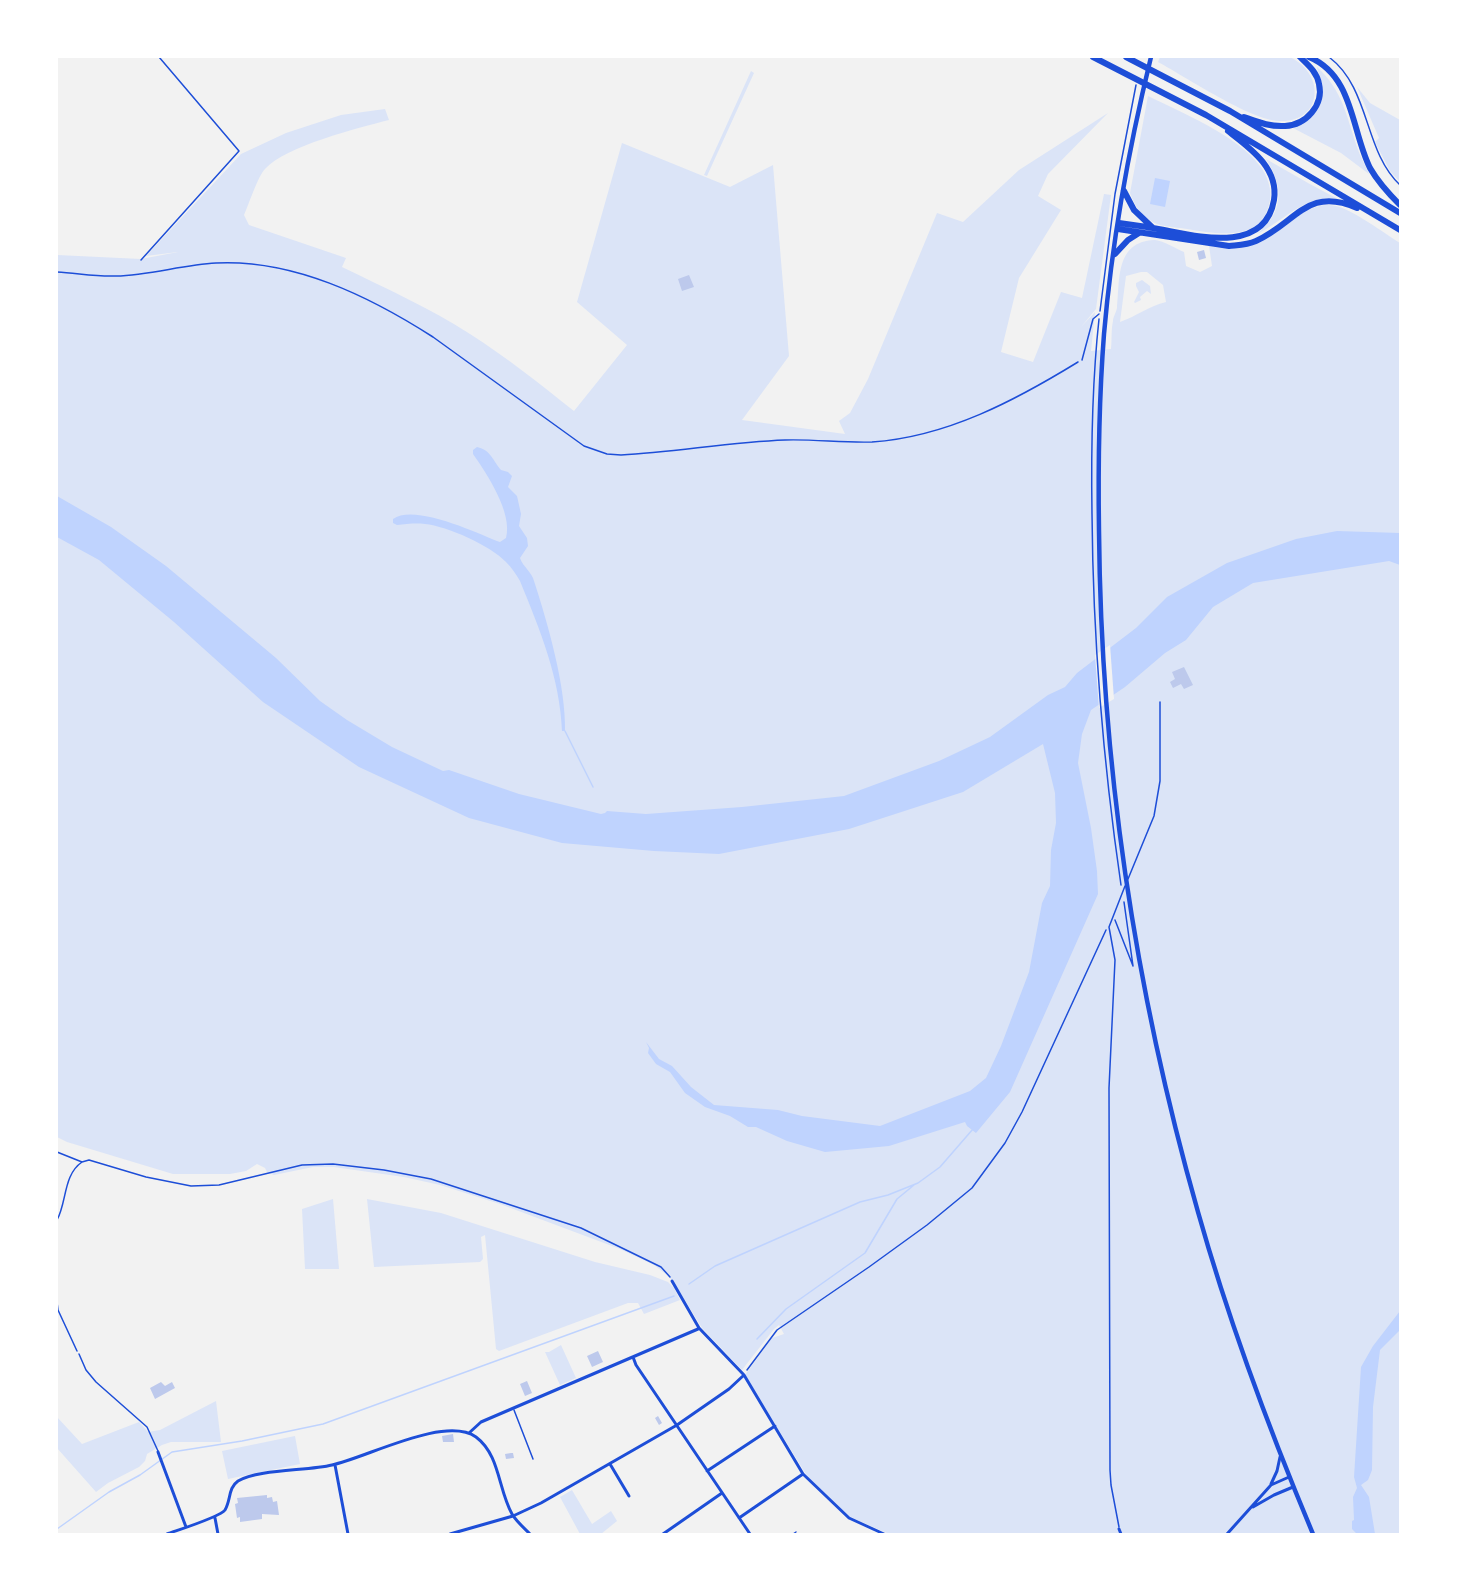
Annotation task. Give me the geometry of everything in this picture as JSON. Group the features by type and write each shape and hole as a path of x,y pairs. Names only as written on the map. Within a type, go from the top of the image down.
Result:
{"highway":[{"path":"1093,57 1206,115 1400,230"},
{"path":"1126,57 1230,111 1400,213"},
{"path":"1230,111 1269,126 1296,124 1309,116 1320,98 1319,83 1310,66 1300,57"},
{"path":"1309,57 1318,61 1333,74 1344,90 1370,168 1400,205"},
{"path":"1118,226 1154,228 1207,238 1230,238 1253,231 1269,216 1275,196 1267,168 1256,152 1206,115"},
{"path":"1124,191 1134,210 1154,228"},
{"path":"1118,226 1140,232 1229,246 1259,240 1305,207 1319,202 1344,202 1382,219"},
{"path":"1115,254 1128,240 1140,232"}],"main road":[{"path":"1151,57 1118,226 1104,342 1098,452 1100,598 1110,749 1134,926 1164,1081 1198,1213 1229,1313 1280,1455 1313,1534"}],"street":[{"path":"672,1281 698,1327 744,1375 803,1474 849,1518 884,1534"},
{"path":"469,1433 481,1422 514,1410 698,1327"},
{"path":"633,1357 636,1365 750,1534"},
{"path":"450,1534 513,1516 541,1503 677,1425 729,1389 744,1375"},
{"path":"707,1471 775,1426"},
{"path":"167,1534 215,1518 224,1512 230,1491 237,1482 266,1474 335,1465 416,1436 457,1430 469,1433 482,1443 491,1455 504,1497 513,1516 530,1534"},
{"path":"158,1452 186,1527"},
{"path":"1227,1534 1271,1485 1280,1455"},
{"path":"610,1464 629,1496"},
{"path":"335,1465 348,1534"},
{"path":"739,1518 803,1474"},
{"path":"1271,1485 1289,1477"},
{"path":"1252,1508 1293,1487"},
{"path":"663,1534 722,1493"},
{"path":"215,1518 218,1534"},
{"path":"1119,1529 1121,1534"}],"lane":[{"path":"1082,360 1093,319 1099,314"},
{"path":"1119,1529 1110,1470 1109,1088 1115,960 1108,927 1154,816 1160,781 1160,702"},
{"path":"79,1354 86,1370 96,1382 147,1427 158,1452"},
{"path":"514,1410 533,1459"}],"path":[{"path":"141,260 239,151 159,57"},
{"path":"1329,57 1347,75 1355,88 1376,148 1387,170 1400,185"},
{"path":"57,272 115,276 217,263 250,263 288,270 331,284 409,321 584,446 621,456 786,440 872,442 937,430 994,409 1034,389 1082,360"},
{"path":"1099,314 1092,499 1099,693"},
{"path":"1113,915 1133,966 1127,927"},
{"path":"744,1375 778,1329 927,1225 972,1188 1005,1143 1022,1112 1108,927"},
{"path":"57,1152 82,1162"},
{"path":"57,1220 64,1208 63,1199 75,1167 89,1160 146,1177 190,1186 219,1185 302,1165 333,1164 431,1179 581,1228 661,1267 672,1281"},
{"path":"57,1302 58,1310 79,1354"}],"shaded area":[{"path":"1160,57 1290,57 1302,65 1310,75 1314,86 1314,96 1311,106 1304,114 1293,120 1267,119 1235,106 1201,87 1158,62"},
{"path":"1317,67 1338,94 1369,174 1341,153 1293,128 1307,122 1319,103 1322,88"},
{"path":"751,71 754,73 707,176 704,175"},
{"path":"1357,87 1370,103 1400,120 1400,182 1390,171 1375,142 1379,138"},
{"path":"1148,96 1192,117 1238,144 1260,166 1268,182 1270,200 1266,214 1258,223 1237,233 1212,233 1161,225 1152,222 1142,213 1130,193"},
{"path":"385,109 389,120 305,145 275,161 262,173 244,215 249,225 346,258 342,267 455,325 510,361 574,411 627,345 577,302 622,143 730,187 773,165 789,356 742,420 845,434 839,421 850,413 868,379 937,213 963,222 1019,170 1108,113 1048,174 1038,196 1061,210 1019,278 1001,352 1033,362 1061,292 1082,298 1104,194 1111,195 1096,309 1081,327 1095,312 1091,351 1111,349 1112,324 1117,308 1122,264 1132,248 1141,242 1157,240 1184,252 1186,266 1200,272 1212,266 1209,246 1232,248 1254,245 1303,213 1324,205 1336,206 1351,212 1400,243 1400,1534 889,1534 848,1516 807,1476 745,1375 772,1338 784,1334 779,1325 742,1370 702,1328 675,1284 654,1265 620,1249 500,1204 440,1185 404,1177 334,1167 313,1167 274,1175 257,1164 246,1171 230,1174 173,1174 57,1137 57,255 141,259 178,252 146,256 241,154 286,133 341,115","holes":["1147,272 1163,285 1166,302 1120,322 1126,276"]},
{"path":"1266,159 1336,198 1324,198 1304,205 1257,234 1272,217 1278,199 1276,179"},
{"path":"1142,280 1150,286 1151,294 1147,291 1140,297 1141,300 1135,303 1139,292 1136,283"},
{"path":"333,1199 339,1269 305,1269 302,1209"},
{"path":"367,1199 441,1213 595,1262 650,1275 668,1282 680,1300 644,1314 638,1303 628,1303 499,1351 496,1349 485,1235 481,1237 483,1259 480,1262 374,1267"},
{"path":"561,1345 576,1378 560,1385 545,1352"},
{"path":"216,1401 221,1442 171,1442 162,1445 147,1454 145,1461 139,1467 96,1492 57,1448 57,1417 82,1444 139,1422 148,1432 160,1430"},
{"path":"295,1436 300,1464 228,1479 222,1451"},
{"path":"572,1490 592,1524 611,1511 617,1521 601,1534 580,1534 560,1497"}],"water":[{"path":"1155,178 1170,181 1165,207 1150,204"},
{"path":"477,447 486,451 501,470 512,476 508,487 517,496 521,514 519,526 527,538 528,546 520,558 533,578 550,636 563,695 565,731 562,731 557,692 548,654 520,581 510,567 480,543 456,533 425,524 397,525 393,523 393,519 403,515 415,515 446,521 500,542 506,538 506,517 497,494 473,454 473,450"},
{"path":"57,496 111,527 166,566 276,658 320,701 392,747 443,771 449,770 519,794 601,814 607,811 646,814 742,807 844,796 939,761 990,737 1048,695 1065,687 1077,673 1136,628 1167,597 1227,563 1296,539 1337,531 1400,533 1400,565 1389,561 1253,583 1213,607 1186,640 1165,653 1125,687 1091,710 1082,734 1078,763 1091,828 1098,894 1010,1092 976,1133 965,1122 889,1146 825,1152 787,1141 756,1127 748,1127 730,1116 705,1107 685,1093 670,1072 656,1064 648,1053 649,1048 646,1042 659,1059 672,1066 691,1087 714,1105 778,1110 802,1116 880,1126 970,1091 986,1078 1001,1046 1029,972 1042,903 1050,886 1051,850 1056,823 1055,793 1043,744 963,792 849,829 719,854 562,843 469,818 359,767 263,702 174,622 99,560 57,537"},
{"path":"1400,1311 1400,1330 1380,1350 1373,1407 1372,1470 1368,1480 1361,1485 1369,1497 1375,1534 1357,1534 1352,1529 1352,1521 1354,1520 1353,1497 1357,1488 1354,1477 1361,1367 1373,1346"}],"pier":[{"path":"1110,645 1114,699 1099,708 1095,655"}],"building":[{"path":"1204,250 1206,258 1199,260 1197,252"},
{"path":"689,275 694,287 682,291 678,279"},
{"path":"1184,667 1193,685 1184,689 1181,684 1173,688 1170,682 1175,679 1172,672"},
{"path":"598,1351 603,1362 592,1367 587,1356"},
{"path":"527,1381 532,1393 525,1396 520,1384"},
{"path":"161,1382 165,1386 172,1382 175,1388 155,1399 150,1388"},
{"path":"658,1416 662,1423 659,1425 655,1418"},
{"path":"453,1434 454,1442 443,1442 442,1436"},
{"path":"513,1453 514,1458 506,1459 505,1454"},
{"path":"267,1495 267,1498 272,1497 273,1502 277,1501 279,1515 262,1514 262,1519 240,1522 240,1517 237,1518 235,1504 238,1503 237,1498"}],"waterway":[{"path":"565,731 593,787"},
{"path":"689,1284 715,1266 860,1202 888,1195 918,1183 940,1167 973,1129"},
{"path":"757,1339 786,1309 865,1253 897,1199 914,1185"},
{"path":"57,1529 109,1492 140,1475 172,1452 242,1441 323,1424 674,1296"}]}
